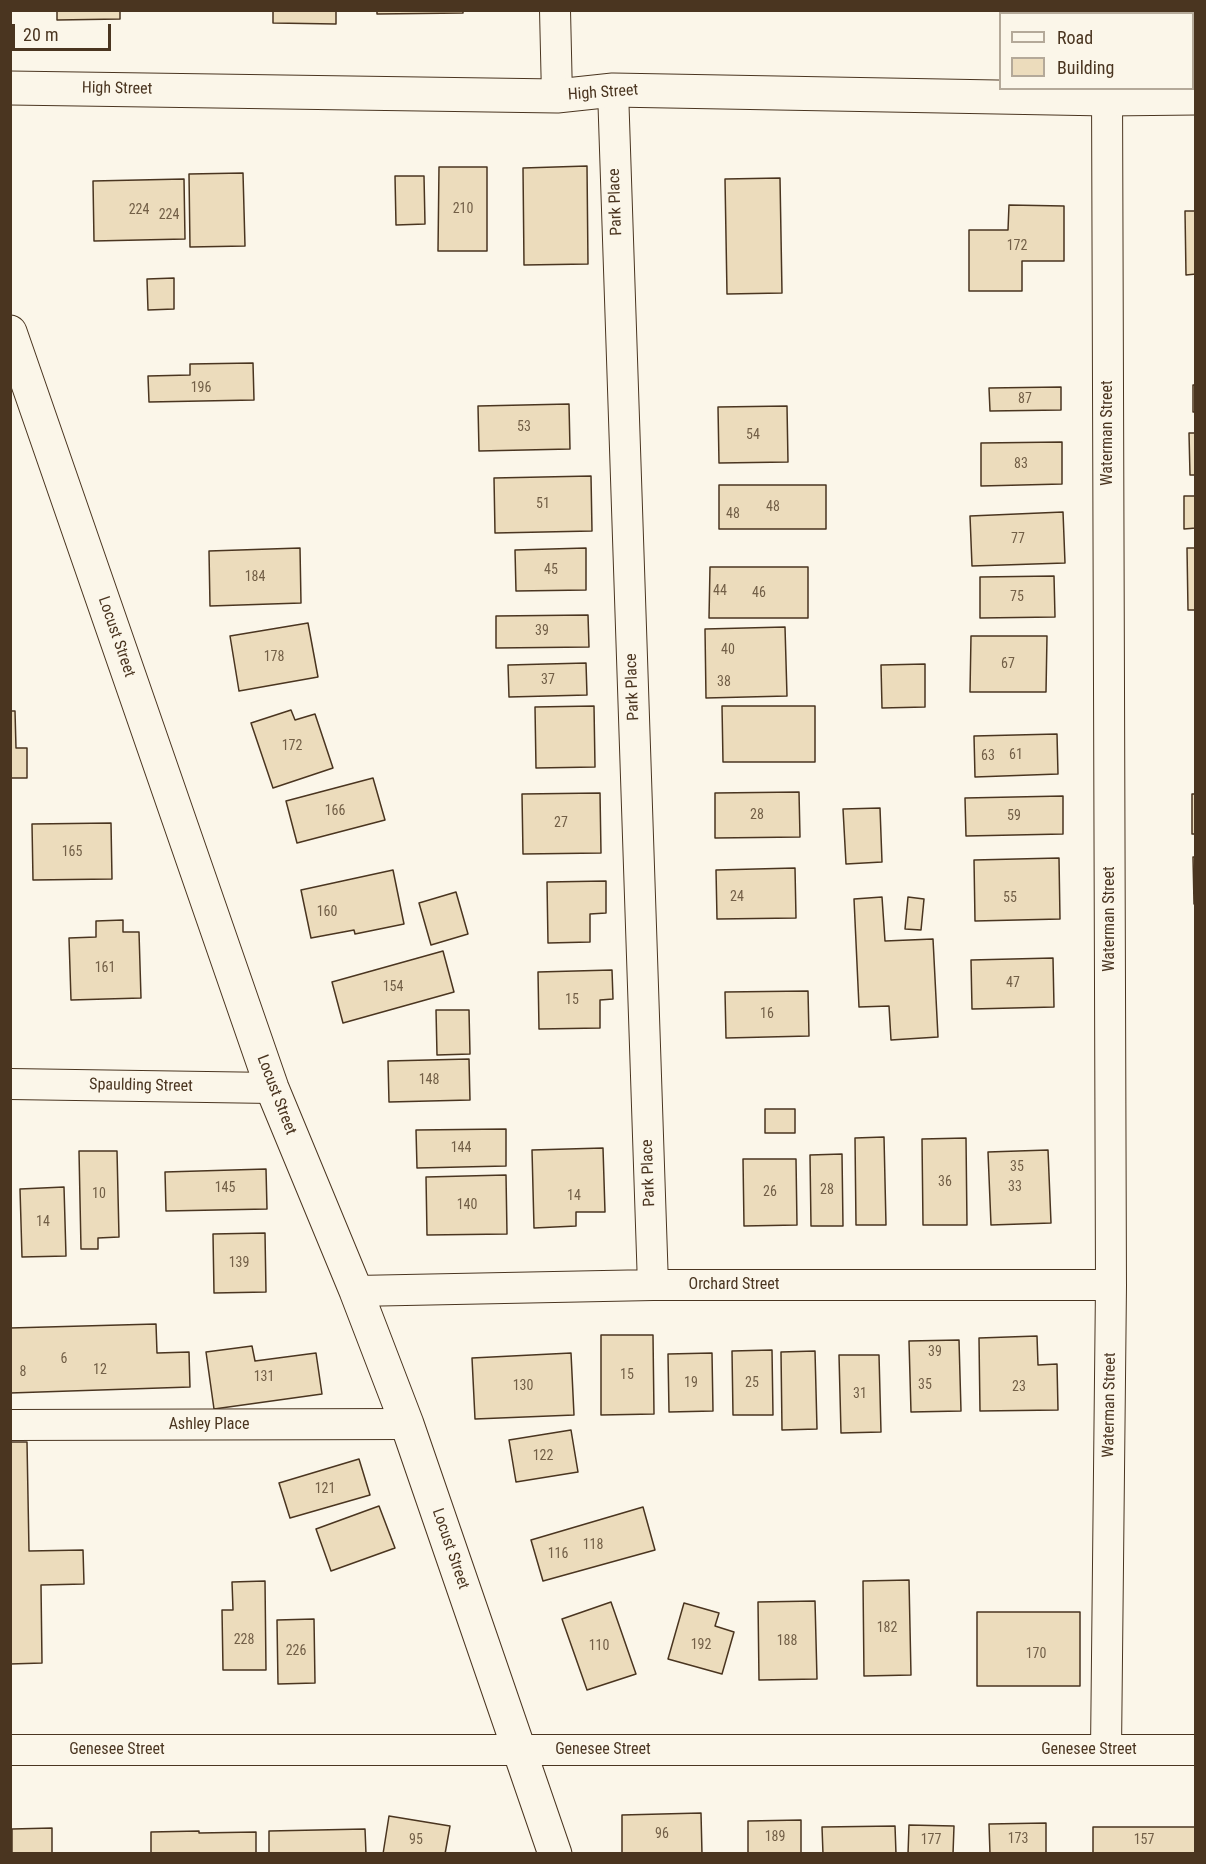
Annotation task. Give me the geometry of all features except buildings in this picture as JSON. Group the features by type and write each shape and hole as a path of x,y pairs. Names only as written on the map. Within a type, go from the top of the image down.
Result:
{"street":[{"path":"555,10 557,96"},
{"name":"High Street","path":"10,88 557,96 613,90 1107,94 1196,98"},
{"name":"Park Place","path":"613,90 653,1285"},
{"name":"Waterman Street","path":"1106,1750 1111,1285 1107,94"},
{"name":"Locust Street","path":"10,332 272,1088 356,1291 407,1424 555,1854"},
{"name":"Spaulding Street","path":"10,1084 272,1088"},
{"name":"Orchard Street","path":"356,1291 653,1285 1111,1285"},
{"name":"Ashley Place","path":"10,1425 407,1424"},
{"name":"Genesee Street","path":"10,1750 1196,1750"}]}
